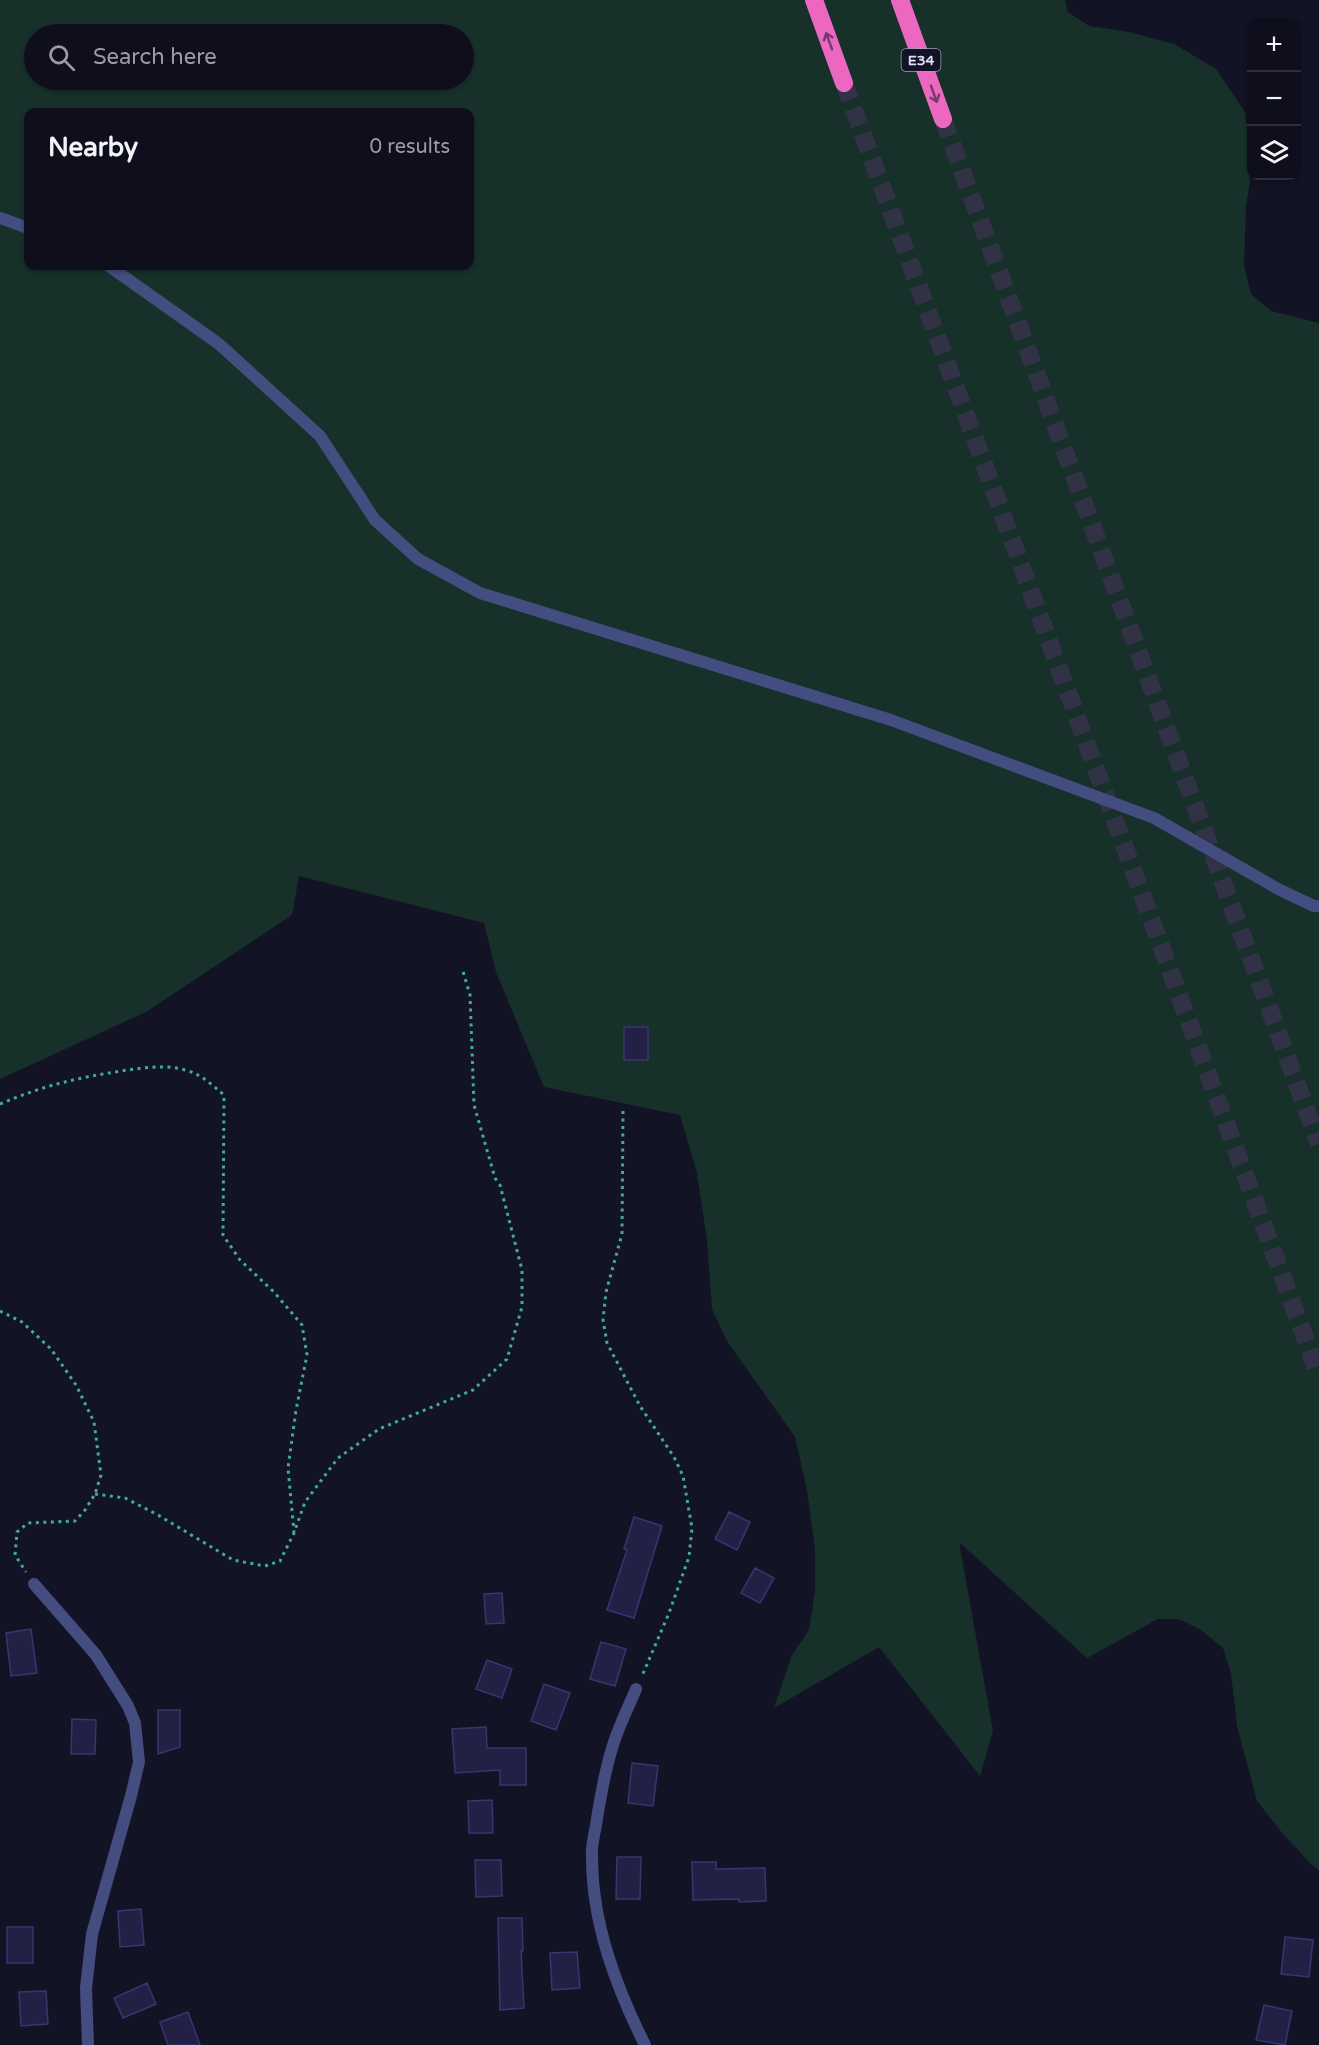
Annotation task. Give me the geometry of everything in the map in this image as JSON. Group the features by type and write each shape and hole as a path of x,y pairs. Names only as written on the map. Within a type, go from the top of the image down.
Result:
{"highway":[{"path":"814,0 844,83"},
{"name":"E34","path":"900,0 943,119"}],"street":[{"path":"0,218 24,227"},
{"path":"115,270 219,344 321,436 375,520 418,559 480,593 891,720 1154,818 1280,890 1314,906 1319,906"},
{"path":"34,1584 96,1655 128,1706 135,1723 139,1762 92,1934 86,1988 88,2045"},
{"path":"636,1689 613,1745 600,1801 591,1856 597,1911 608,1958 623,1993 627,2010 645,2045"}],"path":[{"path":"95,1494 125,1498 233,1560 266,1566 280,1561 305,1503 338,1458 379,1429 472,1390 507,1359 522,1307 522,1270 501,1185 495,1178 474,1105 470,995 462,968"},
{"path":"0,1104 34,1089 76,1078 152,1067 184,1069 201,1075 224,1095 223,1235 240,1260 274,1292 302,1325 307,1356 296,1410 288,1468 294,1533"},
{"path":"623,1111 622,1234 606,1292 603,1320 607,1343 640,1406 674,1457 683,1476 692,1528 689,1557 669,1613 636,1689"},
{"path":"0,1311 22,1322 51,1349 76,1385 94,1422 101,1475 95,1494 75,1521 28,1523 17,1532 15,1555 34,1584"}],"green space":[{"path":"0,0 1065,0 1068,12 1089,26 1129,32 1174,44 1216,69 1245,112 1247,180 1250,180 1246,207 1244,265 1251,294 1271,311 1319,323 1319,1870 1283,1834 1257,1801 1237,1726 1231,1673 1223,1648 1201,1630 1179,1619 1158,1619 1087,1658 959,1542 993,1731 980,1776 879,1647 774,1708 792,1655 809,1630 815,1591 815,1550 807,1490 795,1437 727,1341 712,1309 707,1240 697,1173 680,1115 544,1087 496,972 484,923 299,876 292,915 146,1012 0,1079"}],"building":[{"path":"624,1027 648,1027 648,1060 624,1060"},
{"path":"729,1512 750,1522 737,1550 715,1539"},
{"path":"634,1517 662,1526 634,1618 607,1610 627,1550 624,1549"},
{"path":"755,1568 774,1578 760,1603 741,1593"},
{"path":"502,1593 504,1623 486,1624 484,1594"},
{"path":"31,1629 37,1673 11,1676 6,1633"},
{"path":"601,1642 626,1649 615,1686 590,1679"},
{"path":"487,1660 512,1669 502,1698 476,1689"},
{"path":"544,1684 570,1693 556,1730 531,1721"},
{"path":"158,1710 180,1710 180,1747 158,1754"},
{"path":"72,1719 96,1720 95,1754 71,1754"},
{"path":"486,1727 487,1748 526,1748 526,1785 500,1785 500,1770 455,1773 452,1729"},
{"path":"632,1763 658,1766 653,1806 628,1803"},
{"path":"492,1800 493,1833 469,1833 468,1801"},
{"path":"617,1857 641,1857 640,1899 616,1899"},
{"path":"475,1860 501,1860 502,1896 476,1897"},
{"path":"692,1862 716,1862 716,1869 765,1868 766,1901 693,1900"},
{"path":"141,1909 144,1945 120,1947 118,1911"},
{"path":"498,1918 522,1918 524,2008 500,2010"},
{"path":"7,1927 33,1927 33,1963 7,1963"},
{"path":"1285,1937 1313,1940 1309,1977 1281,1974"},
{"path":"577,1952 580,1988 552,1990 550,1953"},
{"path":"147,1983 156,2004 123,2018 114,1998"},
{"path":"46,1991 48,2024 21,2026 19,1992"},
{"path":"1264,2005 1292,2011 1285,2045 1256,2040"},
{"path":"188,2012 200,2045 168,2045 160,2022"}],"tunnel":[{"path":"844,83 1319,1376"},
{"path":"943,119 1319,1144"}]}
